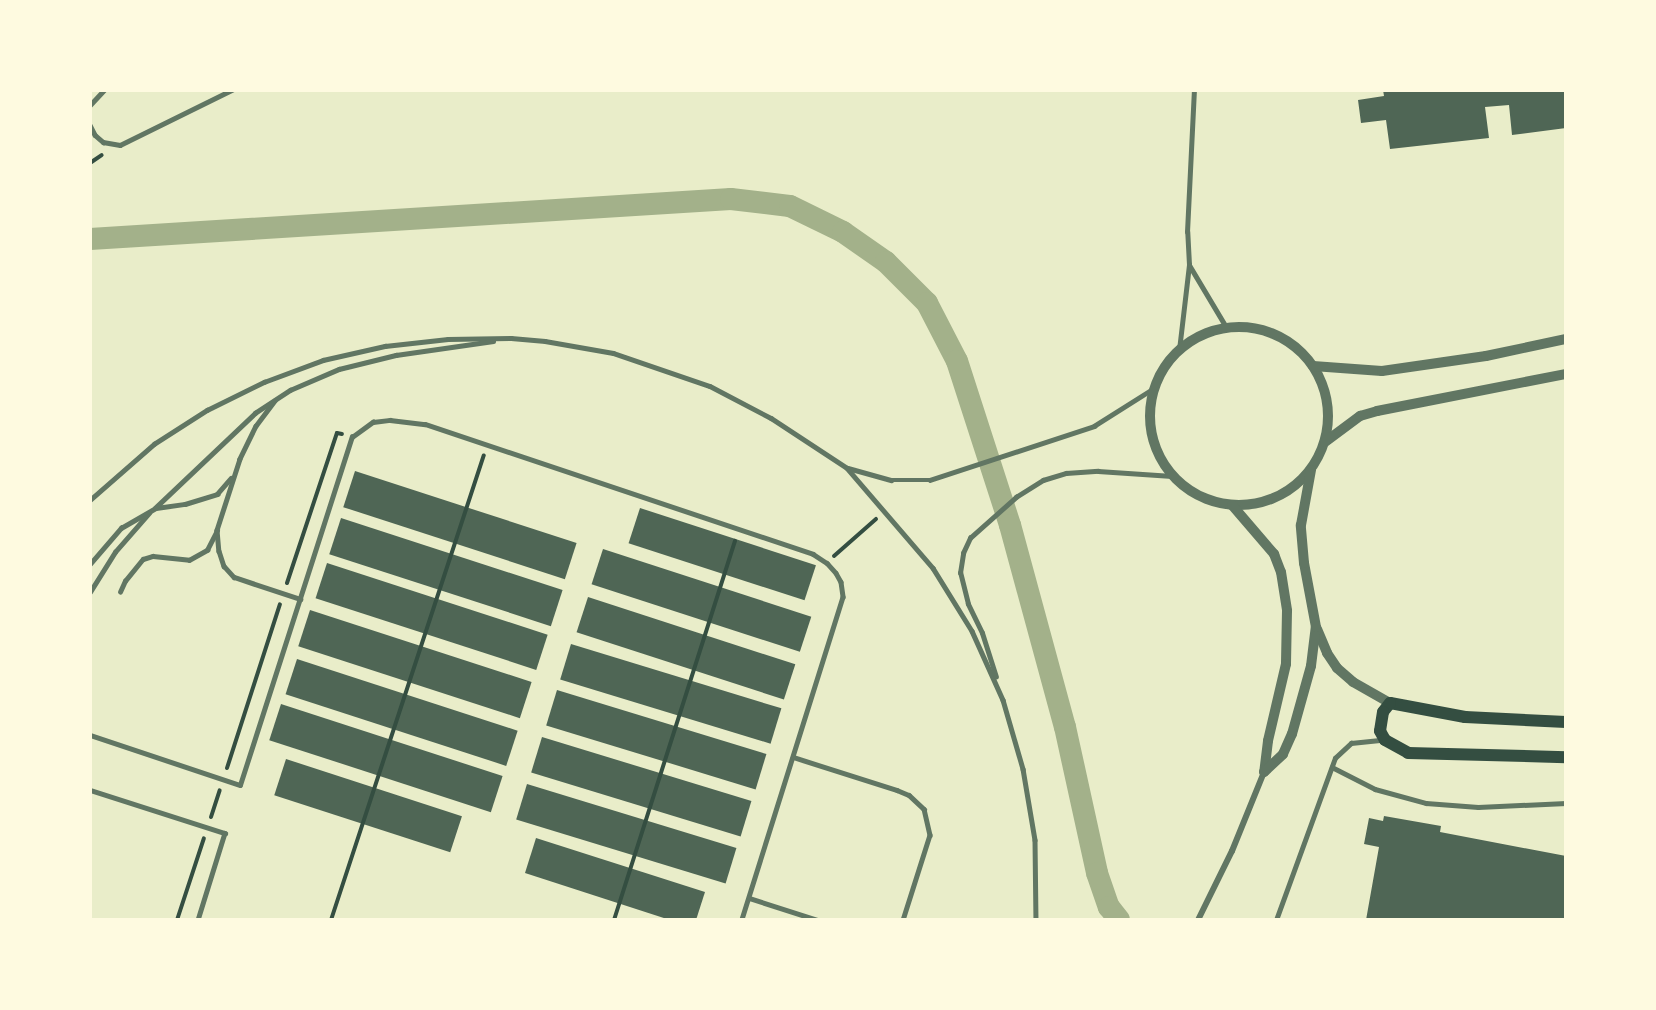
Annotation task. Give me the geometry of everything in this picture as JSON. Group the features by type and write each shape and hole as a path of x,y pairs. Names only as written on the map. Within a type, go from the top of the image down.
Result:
{"main road":[{"path":"1566,722 1465,717 1390,703 1380,720 1380,731 1385,740 1396,748 1421,754 1566,757"}],"street":[{"path":"1227,328 1251,328 1275,335 1297,348 1313,366 1328,403 1329,423 1325,442 1311,470 1299,483 1268,501 1232,505 1199,496 1172,476 1154,443 1150,425 1150,406 1154,387 1160,374 1179,350 1193,339 1227,328"},
{"path":"1313,366 1382,371 1486,356 1566,339"},
{"path":"1325,442 1360,416 1377,411 1566,374"},
{"path":"1311,470 1301,525 1304,563 1316,627 1327,653 1337,668 1353,682 1390,703"},
{"path":"1198,920 1232,851 1264,772 1268,741 1286,664 1287,623 1284,587 1274,554 1232,505"},
{"path":"1264,772 1275,765 1292,734 1306,688 1316,627"}],"lane":[{"path":"90,105 105,90"},
{"path":"90,126 95,135 104,142 120,145 232,90"},
{"path":"1179,350 1189,265 1187,232 1194,90"},
{"path":"90,94 96,98"},
{"path":"1189,265 1227,328"},
{"path":"90,592 115,552 154,508 255,413 290,390 339,369 396,354 511,338"},
{"path":"90,500 154,444 207,410 264,382 323,360 385,346 448,339 511,338 590,348 678,373 761,412 848,468 891,480 930,480 1094,426 1154,387"},
{"path":"120,592 129,575 143,560 153,555 189,560 207,550 217,530 248,441 276,399"},
{"path":"90,735 240,785 352,437 373,422 390,420 425,424 813,554 827,563 841,582 843,597 742,920"},
{"path":"848,468 871,498 885,510 933,568 972,631 1003,700"},
{"path":"1035,920 1033,830 1023,769 982,633 968,604 960,573 963,553 970,538 979,529 1016,497 1043,480 1066,474 1107,471 1172,476"},
{"path":"90,564 121,528 154,508 185,504 217,494 236,473"},
{"path":"217,530 219,551 224,566 234,577 300,599"},
{"path":"1276,920 1332,766 1343,748 1351,743 1385,740"},
{"path":"793,757 897,790 909,795 924,809 929,822 930,835 903,920"},
{"path":"1332,766 1375,789 1426,803 1478,807 1566,804"},
{"path":"90,790 225,833 198,920"},
{"path":"749,898 818,920"}],"path":[{"path":"177,920 336,433 352,437"},
{"path":"331,920 488,444"},
{"path":"827,563 885,510"},
{"path":"614,920 739,529"}],"building":[{"path":"1383,90 1566,90 1566,128 1512,135 1509,105 1485,107 1489,138 1390,149 1386,120 1361,123 1358,100 1384,96"},
{"path":"355,471 577,543 565,579 343,507"},
{"path":"640,508 816,565 805,600 629,543"},
{"path":"341,518 563,590 551,626 329,554"},
{"path":"603,549 811,617 800,652 592,584"},
{"path":"327,563 548,635 536,670 316,598"},
{"path":"588,597 795,664 784,700 577,632"},
{"path":"310,610 532,682 520,718 298,646"},
{"path":"571,644 781,708 771,744 560,679"},
{"path":"297,659 518,731 506,766 286,694"},
{"path":"557,690 766,754 756,789 546,725"},
{"path":"281,704 503,776 491,812 269,740"},
{"path":"542,737 751,801 741,836 531,772"},
{"path":"286,759 462,816 450,852 274,795"},
{"path":"527,784 736,848 726,883 516,819"},
{"path":"1384,816 1441,826 1440,832 1566,856 1566,920 1366,920 1379,847 1364,844 1369,818 1383,821"},
{"path":"536,838 705,892 696,920 670,920 525,873"}],"waterway":[{"path":"90,239 731,199 790,206 843,232 886,262 927,303 957,361 1010,525 1065,727 1097,873 1109,907 1119,920"}]}
